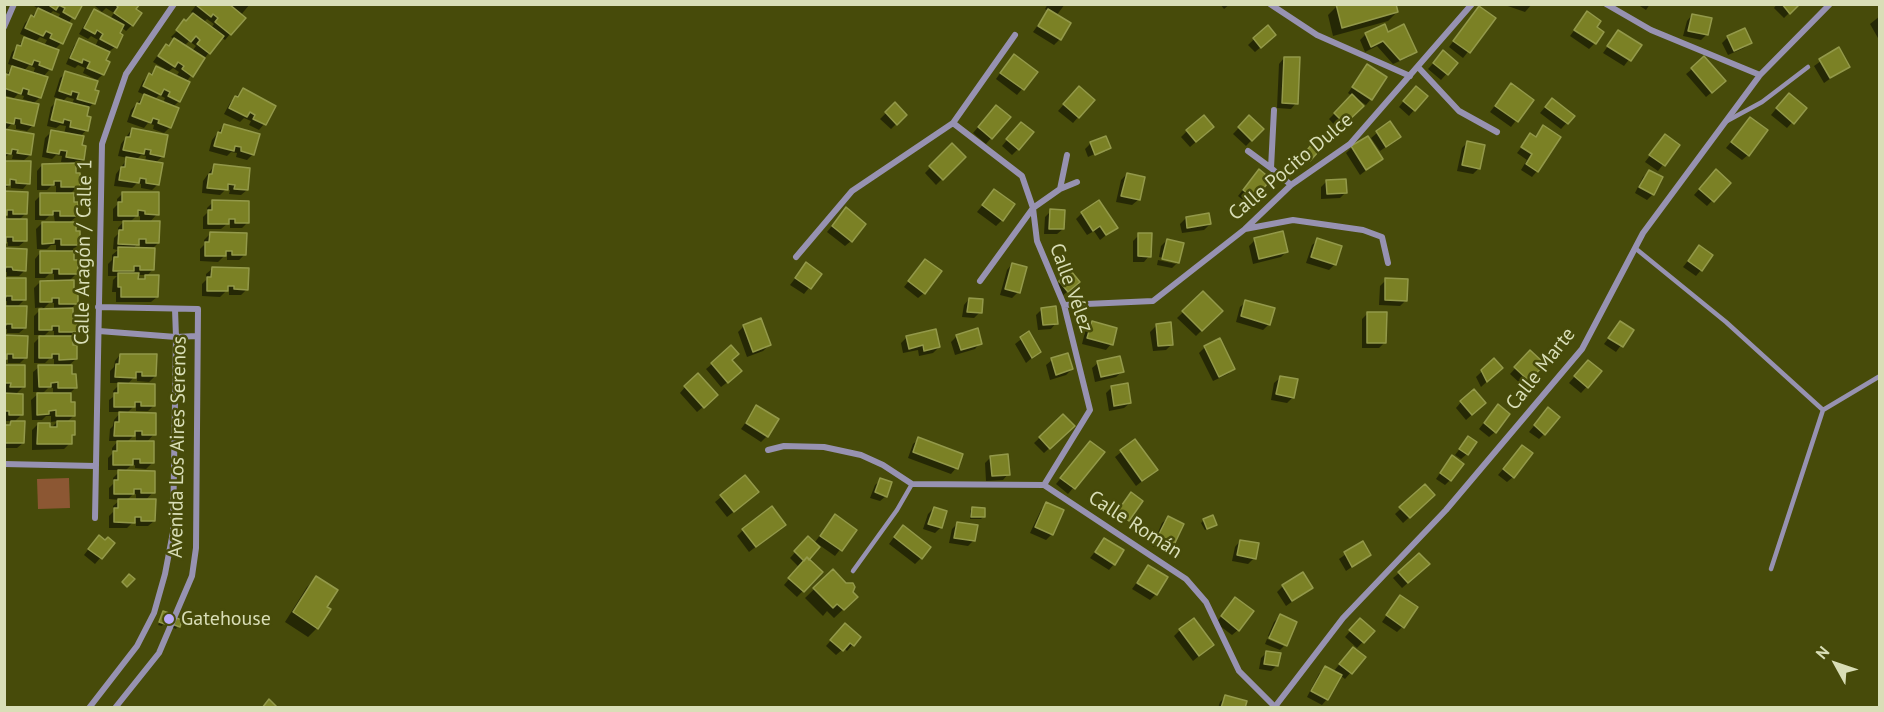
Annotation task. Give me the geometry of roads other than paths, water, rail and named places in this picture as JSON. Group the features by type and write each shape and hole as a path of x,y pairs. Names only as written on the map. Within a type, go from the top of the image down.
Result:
{"street":[{"path":"4,27 14,4"},
{"name":"Calle Aragón / Calle 1","path":"95,518 102,144 126,74 174,4"},
{"path":"1270,4 1317,36 1410,76"},
{"name":"Calle Pocito Dulce","path":"1064,305 1153,301 1245,229 1291,185 1350,144 1472,4"},
{"path":"1606,4 1651,30 1760,75"},
{"name":"Calle Marte","path":"1275,707 1343,618 1446,510 1582,349 1643,233 1760,75 1830,4"},
{"path":"796,257 852,192 953,123 1015,35"},
{"path":"1418,67 1459,111 1497,132"},
{"path":"1271,168 1274,110"},
{"name":"Calle Vélez","path":"953,123 1022,176 1033,208 1037,242 1064,305 1090,410 1044,485"},
{"path":"1248,151 1291,185"},
{"path":"1060,189 1067,155"},
{"path":"980,281 1033,208 1060,189 1077,182"},
{"path":"1245,229 1293,220 1364,230 1382,237 1388,262"},
{"path":"98,307 175,309"},
{"name":"Avenida Los Aires Serenos","path":"89,708 137,646 154,613 165,574 173,532 175,309 198,309 196,548 192,576 159,653 115,708"},
{"path":"99,331 176,337 196,336"},
{"path":"768,450 784,446 824,447 861,455 883,465 912,484 1044,485"},
{"path":"4,464 95,466"},
{"name":"Calle Román","path":"1044,485 1186,579 1206,602 1239,671 1275,707"}],"lane":[{"path":"1724,123 1762,102 1808,67"},
{"path":"1635,248 1726,321 1823,411"},
{"path":"1771,569 1823,411 1880,376"},
{"path":"854,571 897,510 912,484"}],"place":[{"name":"Gatehouse","path":"169,619"}]}
